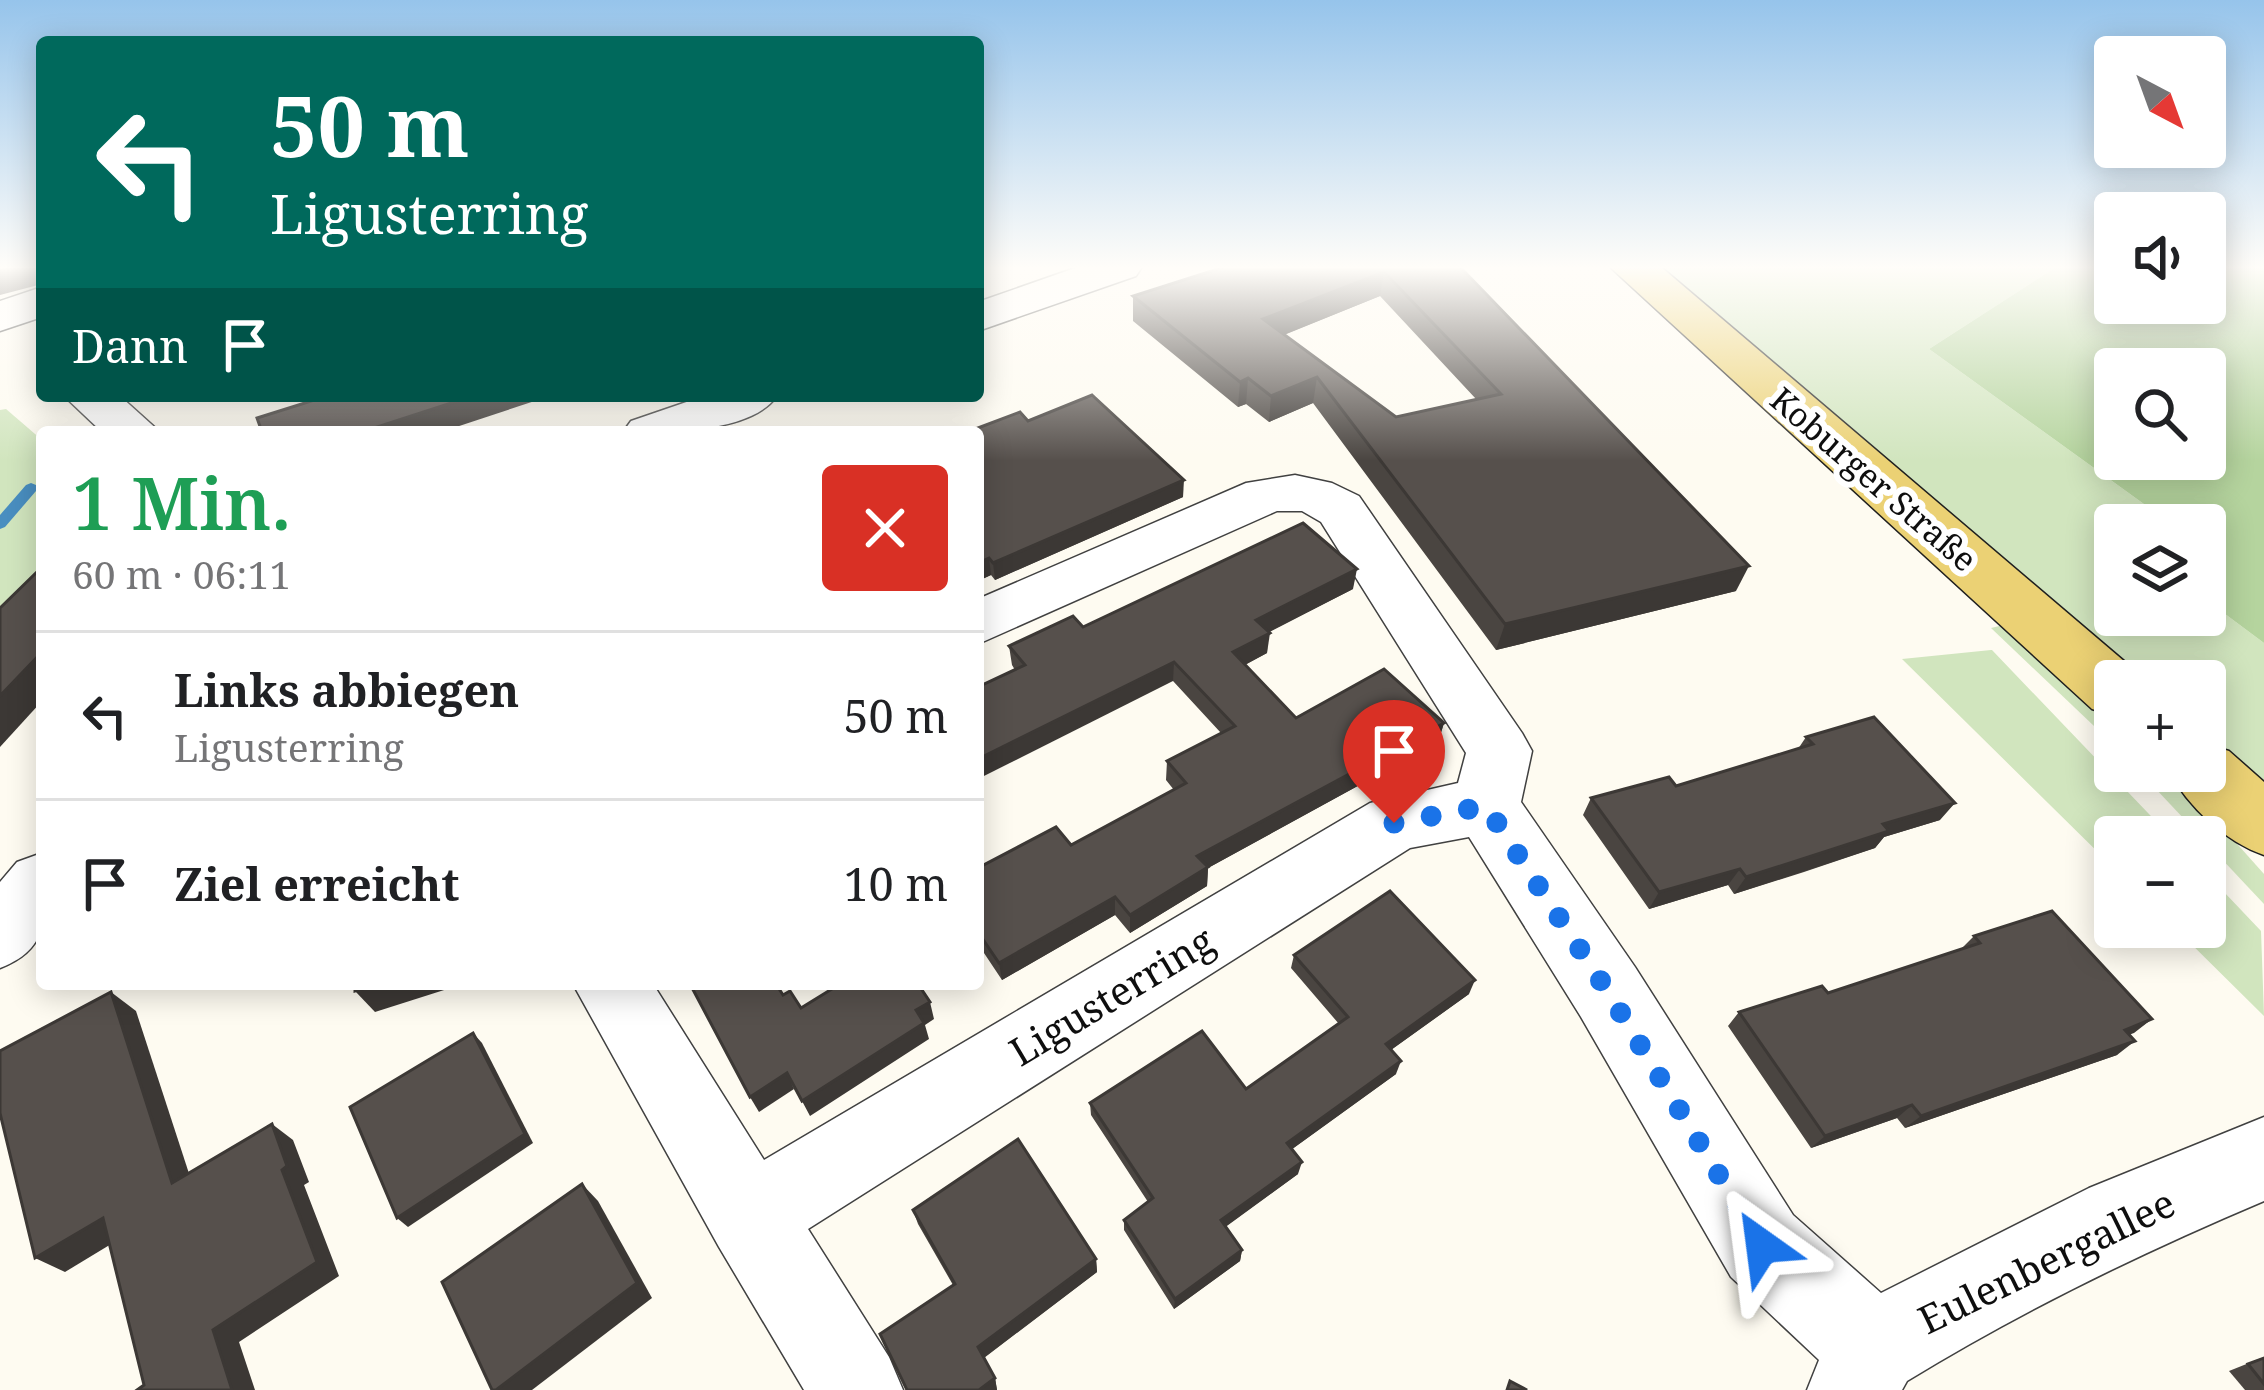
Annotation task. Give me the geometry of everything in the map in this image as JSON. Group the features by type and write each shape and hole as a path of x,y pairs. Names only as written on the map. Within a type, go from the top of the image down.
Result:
{"main road":[{"name":"Koburger Straße","path":"1708,332 2094,672"},
{"path":"2226,791 2264,825"}],"street":[{"path":"96,402 126,426"},
{"path":"666,426 735,402"},
{"path":"984,620 1265,496 1291,491 1322,495 1340,509 1498,751 1486,806 1608,992 1762,1246 1864,1369"},
{"name":"Ligusterring","path":"748,1217 1394,823 1486,806"},
{"path":"0,935 36,891"},
{"path":"614,990 856,1390"},
{"name":"Eulenbergallee","path":"1864,1369 1931,1314 2120,1219 2264,1159"}],"green space":[{"path":"1738,332 1956,332 1929,349 2094,468 2094,480 2111,480 2144,504 2094,504 2094,636 2226,636 2226,615 2264,643 2264,789 2226,756 2226,660 2114,660"},
{"path":"1956,332 2264,332 2264,643 2226,615 2226,504 2144,504 2111,480 2226,480 2226,348 2094,348 2094,468 1929,349"},
{"path":"6,409 36,435 36,593 0,628 0,410"},
{"path":"2012,623 2094,698 2094,726 1991,628"},
{"path":"1991,650 2094,757 2094,792 2128,792 2151,816 2094,816 2094,848 1902,659"},
{"path":"2159,792 2191,792 2212,816 2181,816"},
{"path":"2226,831 2264,874 2264,904 2226,864"},
{"path":"2226,894 2261,931 2264,1016 2195,948 2226,948"}],"building":[{"path":"1178,332 1280,332 1396,417 1501,394 1441,332 1523,332 1749,566 1505,624 1317,377 1271,396 1248,378 1240,382"},
{"path":"1092,395 1184,480 993,563 989,558 984,560 983,426 1020,412 1028,421"},
{"path":"308,402 454,402 380,426 260,426 257,418"},
{"path":"1303,523 1357,569 1256,620 1270,633 1233,652 1296,718 1384,669 1444,723 1197,856 1208,867 1130,915 1115,897 999,963 984,941 984,865 1056,827 1071,845 1186,783 1167,761 1235,726 1174,662 984,756 984,684 1025,665 1009,646 1073,616 1083,627"},
{"path":"36,573 36,658 0,696 0,608"},
{"path":"1874,717 1955,803 1883,824 1889,831 1746,877 1740,869 1659,892 1591,798 1669,777 1676,786 1813,744 1806,737"},
{"path":"1390,891 1475,980 1386,1044 1401,1061 1287,1143 1302,1162 1221,1220 1242,1250 1175,1299 1124,1220 1153,1198 1090,1103 1202,1031 1246,1089 1348,1017 1294,955"},
{"path":"2052,911 2152,1019 2125,1030 2135,1041 1921,1116 1912,1105 1825,1136 1739,1012 1822,986 1828,993 1980,943 1974,936"},
{"path":"693,990 780,990 783,995 790,991 801,1008 830,990 922,990 930,1002 916,1010 924,1023 802,1101 787,1073 750,1097"},
{"path":"111,992 172,1183 272,1124 287,1166 282,1170 317,1262 213,1330 232,1390 137,1390 144,1385 103,1218 35,1258 0,1113 0,1051"},
{"path":"473,1033 525,1134 397,1218 350,1107"},
{"path":"1018,1139 1096,1259 978,1347 995,1378 979,1390 907,1390 880,1334 955,1284 913,1210"},
{"path":"582,1184 637,1283 492,1390 442,1282"},
{"path":"2264,1358 2264,1384 2248,1364"}],"waterway":[{"path":"0,524 31,488"}],"route":[{"path":"1394,823 1486,806 1608,992 1762,1246"}]}
